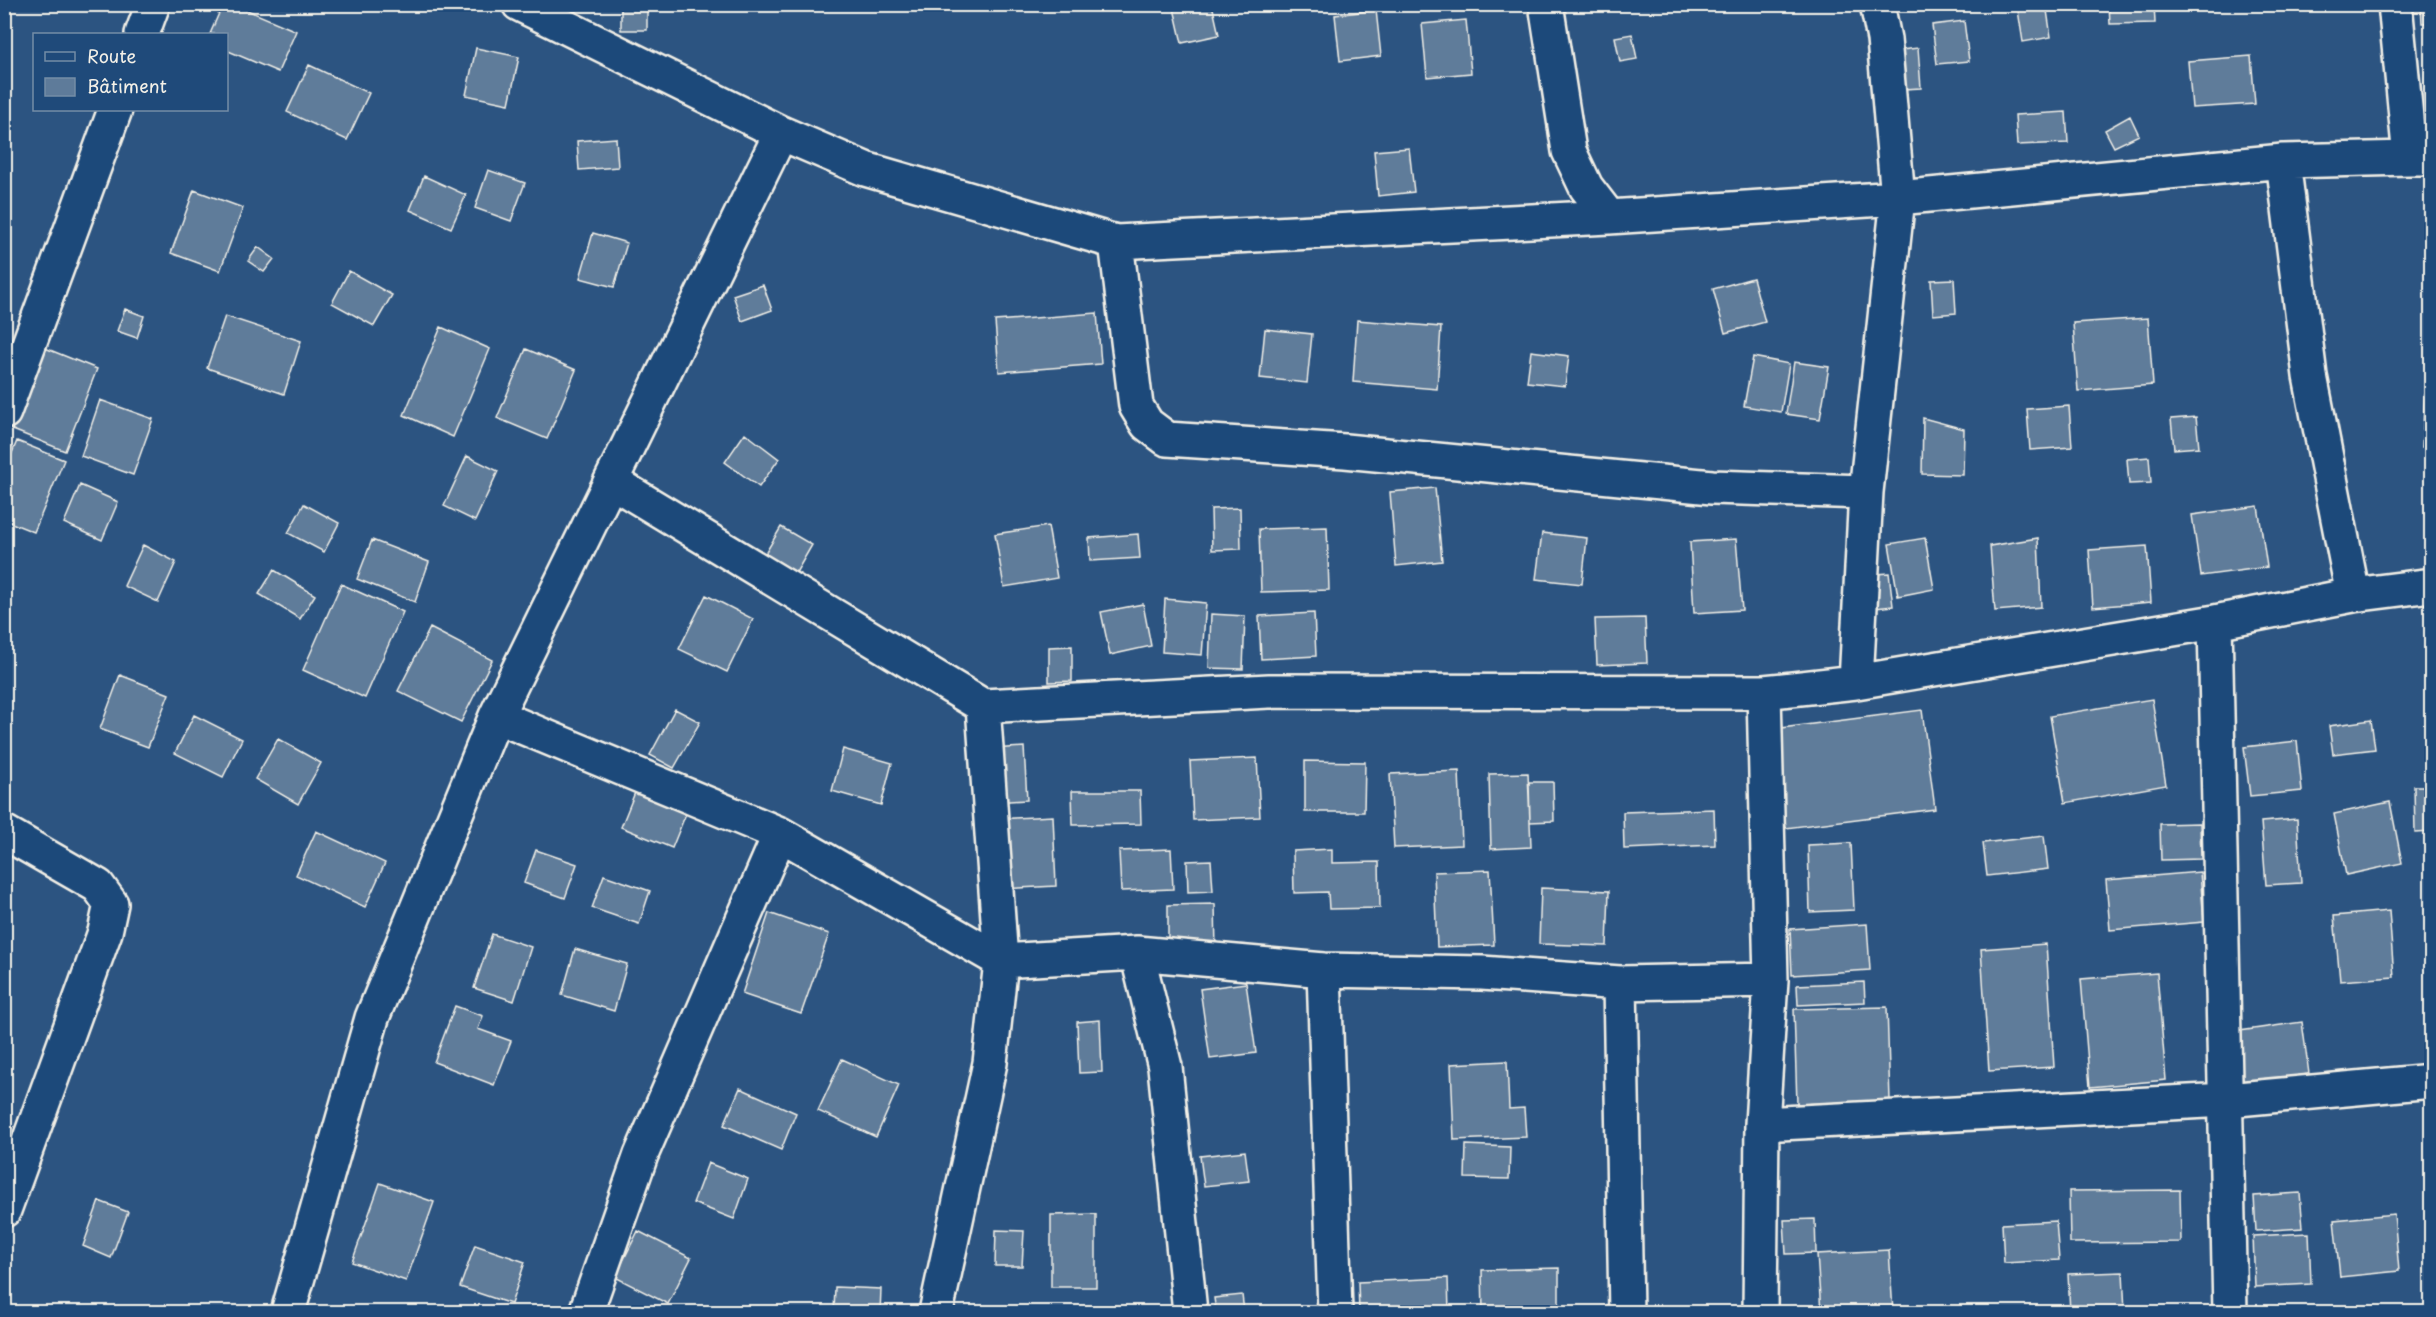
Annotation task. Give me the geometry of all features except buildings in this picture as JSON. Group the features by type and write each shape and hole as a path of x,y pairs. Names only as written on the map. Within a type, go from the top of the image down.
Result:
{"street":[{"path":"142,33 153,4"},
{"path":"519,4 781,133 865,169 1116,242 1609,217 1898,198 2283,161 2421,158 2395,4"},
{"path":"1546,4 1569,151 1586,187 1609,217"},
{"path":"1856,682 1866,492 1898,198 1884,39 1877,4"},
{"path":"4,412 115,111"},
{"path":"288,1312 372,1018 496,716 781,133"},
{"path":"2283,161 2310,376 2354,595"},
{"path":"1116,242 1136,406 1147,424 1167,439 1345,451 1712,487 1866,492"},
{"path":"610,482 983,706 1269,691 1764,692 1856,682 2216,622 2354,595 2432,585"},
{"path":"2216,622 2230,1312"},
{"path":"1760,1312 1762,1124 1771,980 1764,692"},
{"path":"936,1312 990,1062 1001,961 983,706"},
{"path":"496,716 780,834 1001,961 1137,953 1324,970 1482,973 1620,983 1771,980"},
{"path":"4,832 98,886 111,904 105,932 4,1209"},
{"path":"586,1312 641,1155 780,834"},
{"path":"1137,953 1165,1067 1190,1312"},
{"path":"1324,970 1335,1312"},
{"path":"1620,983 1626,1312"},
{"path":"1762,1124 2227,1100 2432,1081"}]}
